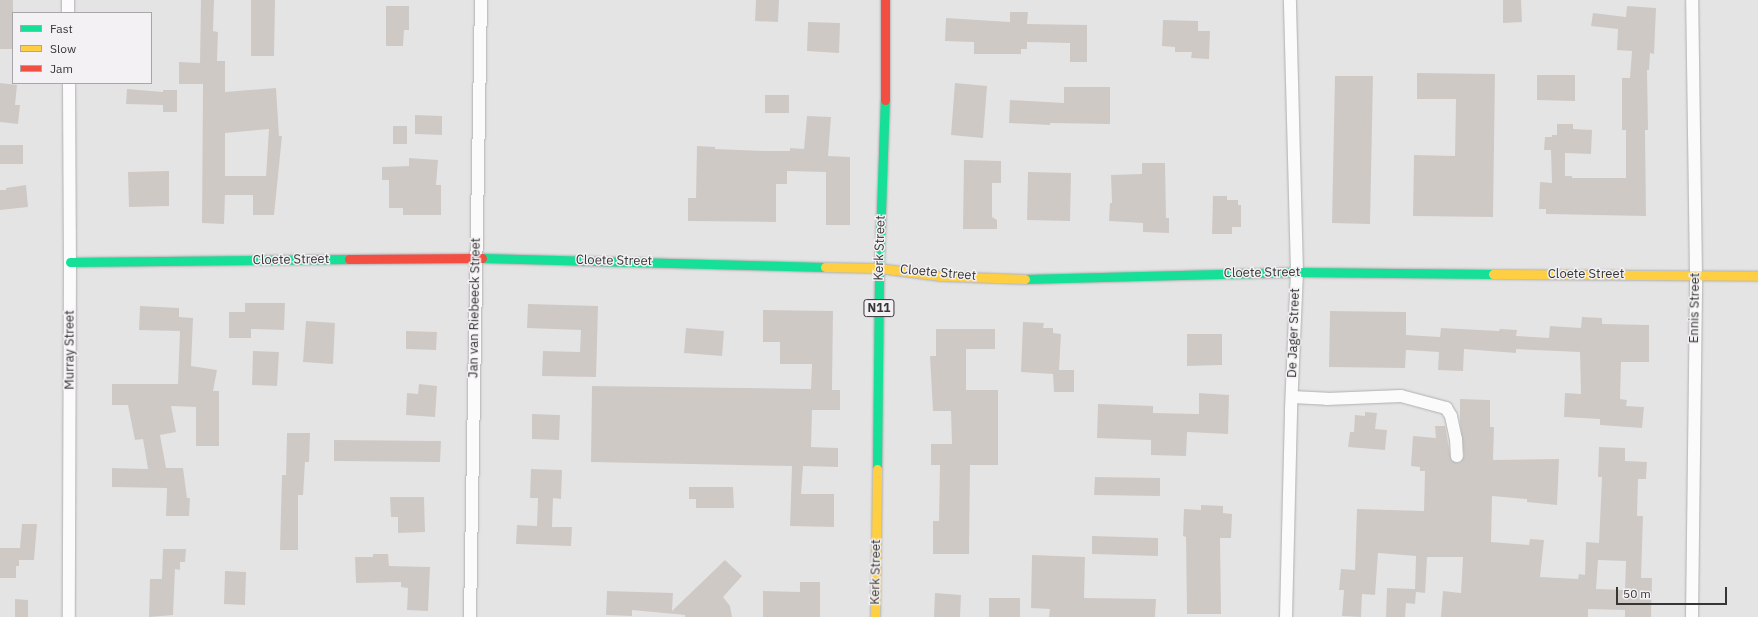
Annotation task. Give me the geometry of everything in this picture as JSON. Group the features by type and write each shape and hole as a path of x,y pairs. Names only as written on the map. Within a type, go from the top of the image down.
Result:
{"main road":[{"name":"Kerk Street","path":"875,617 880,268 885,94 885,0"},
{"name":"Cloete Street","path":"70,262 475,258 880,268 940,276 1030,278 1297,272 1758,276"}],"street":[{"path":"68,0 68,12"},
{"name":"Jan van Riebeeck Street","path":"470,617 475,258 481,0"},
{"name":"De Jager Street","path":"1286,617 1297,272 1290,0"},
{"name":"Ennis Street","path":"1692,0 1696,275 1692,617"},
{"name":"Murray Street","path":"69,84 69,617"},
{"path":"1292,397 1327,399 1401,396 1446,408 1451,416 1456,439 1457,456"}],"building":[{"path":"0,0 13,0 12,49 0,49"},
{"path":"201,0 214,0 213,31 218,32 217,61 225,61 225,92 276,88 279,136 282,136 274,215 253,215 253,195 225,195 224,224 202,223 203,84 179,84 179,62 200,63","holes":["269,129 266,176 225,176 225,133"]},
{"path":"251,0 275,0 274,56 251,56"},
{"path":"756,0 779,0 778,22 755,21"},
{"path":"1503,0 1521,0 1522,22 1503,23"},
{"path":"386,6 409,6 409,30 404,30 403,46 386,46"},
{"path":"1627,6 1656,8 1654,54 1650,53 1649,70 1647,70 1648,130 1645,130 1646,216 1546,214 1546,209 1539,209 1540,182 1552,183 1551,150 1544,150 1545,137 1557,135 1557,124 1573,124 1573,129 1592,130 1591,154 1565,153 1565,176 1572,176 1572,178 1626,178 1626,130 1622,130 1622,78 1630,78 1632,51 1617,50 1618,29 1591,26 1593,13 1626,17"},
{"path":"1010,12 1028,12 1027,24 1087,25 1087,62 1070,62 1070,43 1027,42 1027,49 1021,49 1021,54 974,54 974,42 945,41 946,18 1010,22"},
{"path":"1163,20 1198,21 1198,31 1210,31 1209,59 1191,58 1192,52 1175,52 1175,47 1162,46"},
{"path":"808,22 840,23 839,53 807,51"},
{"path":"1417,73 1495,74 1493,217 1413,216 1414,155 1455,156 1456,99 1417,99"},
{"path":"1537,75 1575,75 1575,101 1537,100"},
{"path":"1335,76 1373,76 1370,224 1332,223"},
{"path":"0,83 17,85 15,105 20,105 18,124 0,122"},
{"path":"955,83 987,86 983,138 951,135"},
{"path":"1064,87 1110,87 1110,124 1050,123 1050,125 1009,123 1010,100 1064,103"},
{"path":"127,89 163,92 163,90 177,90 177,112 163,112 163,105 126,104"},
{"path":"765,95 789,95 789,113 765,113"},
{"path":"415,115 442,116 442,135 415,134"},
{"path":"807,116 831,117 828,156 850,157 850,225 826,225 826,172 787,171 787,184 776,184 776,222 688,221 688,198 696,198 697,146 715,147 715,149 766,151 790,151 790,148 804,149"},
{"path":"393,126 407,126 407,144 393,144"},
{"path":"0,145 23,145 23,164 0,164"},
{"path":"409,158 438,160 436,185 441,185 441,215 403,215 403,208 389,208 389,180 382,180 382,167 409,166"},
{"path":"964,160 1001,161 1001,183 992,183 992,217 997,220 997,229 963,229"},
{"path":"1142,163 1165,163 1166,218 1169,218 1169,233 1143,232 1143,223 1109,221 1110,203 1112,203 1111,175 1142,174"},
{"path":"169,171 169,206 129,207 128,172"},
{"path":"1028,172 1071,173 1070,221 1027,220"},
{"path":"26,185 28,207 0,210 0,190"},
{"path":"1213,196 1227,196 1227,200 1238,200 1238,205 1241,205 1241,227 1232,227 1232,234 1212,234"},
{"path":"245,303 285,303 284,330 251,329 251,338 229,338 229,312 245,312"},
{"path":"528,304 598,306 596,377 542,376 543,351 580,352 581,330 527,328"},
{"path":"140,306 179,308 179,317 193,318 191,366 217,370 213,391 219,391 219,446 196,446 196,407 171,406 176,432 160,435 166,468 183,468 187,498 190,498 189,516 166,516 167,488 112,487 112,468 148,469 143,439 135,440 128,405 112,405 112,384 178,384 180,331 139,330"},
{"path":"763,310 833,311 832,390 840,390 840,410 812,410 811,447 838,448 838,467 803,466 801,494 834,494 834,527 790,526 792,466 591,462 592,386 811,389 812,364 780,364 780,342 763,342"},
{"path":"1330,311 1406,312 1406,335 1440,337 1441,328 1499,331 1500,329 1517,330 1516,336 1549,338 1550,326 1581,328 1582,317 1602,318 1602,324 1649,325 1649,362 1621,362 1620,399 1627,400 1626,406 1644,407 1642,428 1600,425 1600,419 1564,417 1565,393 1581,394 1580,352 1516,349 1516,353 1464,349 1463,371 1438,370 1439,352 1406,350 1405,368 1329,367"},
{"path":"306,321 335,323 333,364 303,362"},
{"path":"1023,322 1044,323 1043,328 1053,328 1053,333 1061,334 1059,370 1074,370 1074,392 1054,392 1053,374 1021,372"},
{"path":"686,328 724,331 722,356 684,353"},
{"path":"936,329 995,329 995,349 966,349 966,390 998,390 998,465 970,465 969,554 933,554 933,521 939,521 940,465 931,465 931,444 952,444 951,411 933,411 930,356 936,356"},
{"path":"406,331 437,332 436,350 406,349"},
{"path":"1187,334 1222,334 1222,365 1187,366"},
{"path":"253,351 279,352 277,386 252,385"},
{"path":"419,384 437,386 435,417 406,415 407,393 418,394"},
{"path":"1199,393 1229,395 1228,434 1187,432 1186,456 1151,455 1151,440 1097,438 1098,404 1153,406 1153,413 1199,414"},
{"path":"1460,399 1490,400 1490,427 1494,427 1493,460 1559,459 1557,505 1527,502 1527,499 1492,496 1491,542 1529,545 1530,539 1544,540 1540,577 1578,579 1579,574 1585,575 1586,542 1599,543 1602,477 1598,477 1599,447 1625,448 1625,461 1647,462 1646,479 1638,479 1637,516 1643,516 1641,578 1652,578 1651,617 1625,617 1625,610 1588,609 1588,617 1441,617 1443,591 1461,593 1463,557 1427,557 1425,593 1416,592 1415,604 1406,603 1405,617 1386,617 1387,588 1415,589 1416,556 1378,553 1375,595 1362,594 1361,617 1342,616 1344,590 1339,590 1341,569 1355,570 1357,509 1424,511 1425,471 1420,471 1420,467 1411,466 1413,436 1436,438 1435,426 1445,426 1451,460 1457,463 1461,462 1464,456 1460,421","holes":["1598,560 1626,561 1625,590 1596,589"]},
{"path":"1365,412 1377,413 1375,429 1387,430 1385,450 1348,447 1350,432 1354,432 1355,415 1365,416"},
{"path":"532,414 560,415 559,440 532,439"},
{"path":"287,433 310,433 309,462 305,462 303,495 298,495 298,550 280,550 282,475 286,475"},
{"path":"334,440 441,441 440,462 334,461"},
{"path":"531,469 562,470 561,499 553,498 552,527 572,527 571,546 516,544 517,525 537,526 538,498 530,498"},
{"path":"1095,477 1160,478 1160,496 1094,495"},
{"path":"689,487 733,487 734,508 696,508 696,499 689,499"},
{"path":"390,497 424,497 425,532 398,533 398,517 391,517"},
{"path":"1201,505 1223,506 1223,513 1232,514 1231,538 1220,538 1221,614 1187,614 1186,537 1183,536 1184,509 1201,510"},
{"path":"22,524 37,524 34,560 19,560 19,566 16,566 16,578 0,578 0,548 20,548"},
{"path":"1092,536 1158,538 1158,556 1092,554"},
{"path":"163,549 186,549 185,562 180,562 180,570 175,569 173,615 149,617 150,579 162,579"},
{"path":"373,554 388,554 389,566 430,567 428,611 407,610 408,588 401,587 401,582 356,583 355,557 373,557"},
{"path":"1032,555 1085,557 1084,598 1156,599 1155,617 1049,617 1050,609 1031,608"},
{"path":"725,560 742,576 723,597 730,606 732,617 685,617 685,615 632,610 632,616 606,615 607,591 673,593 672,611"},
{"path":"225,571 246,572 245,605 224,604"},
{"path":"800,582 820,582 820,617 763,617 763,591 800,592"},
{"path":"935,593 961,595 960,617 934,617"},
{"path":"989,598 1020,598 1020,617 989,617"},
{"path":"15,599 28,600 28,617 15,617"}],"traffic: fast":[{"path":"877,469 879,268 885,100"},
{"path":"482,258 825,267"},
{"path":"70,262 349,259"},
{"path":"1025,279 1297,272 1493,274"}],"traffic: slow":[{"path":"825,267 879,268 940,276 1025,279"},
{"path":"1493,274 1758,276"},
{"path":"875,617 877,469"}],"traffic: jam":[{"path":"885,0 885,100"},
{"path":"349,259 482,258"}]}
